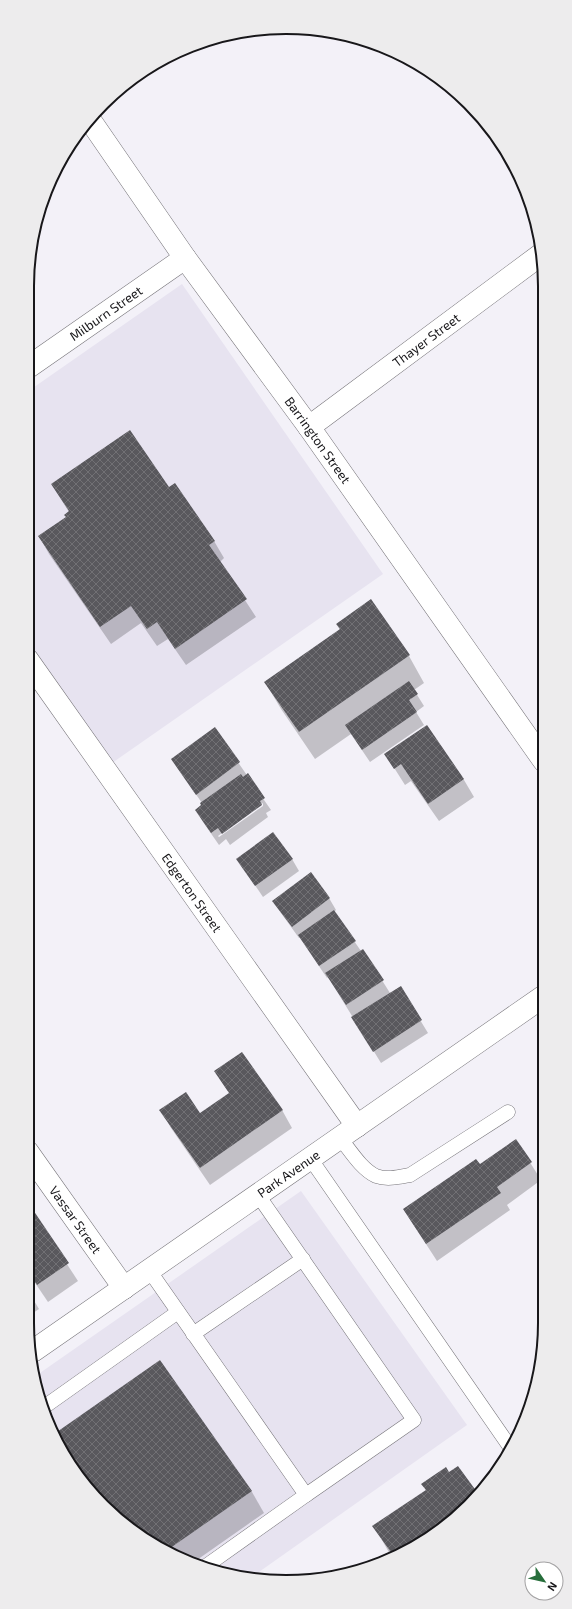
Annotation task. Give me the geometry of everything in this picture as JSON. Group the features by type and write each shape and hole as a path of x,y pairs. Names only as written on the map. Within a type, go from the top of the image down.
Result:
{"street":[{"name":"Barrington Street","path":"93,125 185,258 309,427 538,752"},
{"name":"Milburn Street","path":"34,363 185,258"},
{"name":"Thayer Street","path":"309,427 536,258"},
{"name":"Edgerton Street","path":"34,669 348,1132"},
{"name":"Park Avenue","path":"36,1349 538,1000"},
{"name":"Vassar Street","path":"34,1161 124,1288"}],"lane":[{"path":"348,1132 364,1167 376,1176 396,1178 410,1175 508,1112"},
{"path":"310,1158 507,1443"},
{"path":"210,1563 414,1420 258,1195"},
{"path":"193,1334 303,1259"},
{"path":"150,1270 306,1495"},
{"path":"47,1404 178,1312"}],"shaded area":[{"path":"182,284 383,574 112,763 34,650 34,387"},
{"path":"301,1191 467,1425 257,1573 253,1573 205,1562 175,1549 146,1533 108,1501 76,1463 68,1449 47,1404 39,1373"}],"building":[{"path":"130,430 169,487 175,483 215,541 209,545 247,599 175,649 157,622 147,629 131,606 100,627 38,536 66,517 64,515 69,511 51,484"},
{"path":"371,599 410,655 299,732 264,682 340,629 336,624"},
{"path":"409,681 418,694 409,700 417,712 362,750 345,725"},
{"path":"427,725 464,779 428,804 401,764 394,769 384,754"},
{"path":"215,727 240,762 196,795 171,759"},
{"path":"248,773 265,798 260,801 262,805 222,834 218,828 211,833 195,810 201,805 200,803 241,774 243,777"},
{"path":"273,832 293,859 255,886 236,859"},
{"path":"311,872 330,898 292,927 272,901"},
{"path":"334,910 356,941 319,966 298,935"},
{"path":"363,949 384,980 346,1005 325,973"},
{"path":"401,986 422,1020 373,1052 351,1017"},
{"path":"242,1052 283,1110 200,1168 159,1110 186,1092 200,1113 229,1093 214,1071"},
{"path":"516,1139 532,1162 497,1187 501,1193 426,1244 403,1209 476,1159 480,1164"},
{"path":"34,1211 69,1263 37,1285 34,1280"},
{"path":"160,1360 252,1491 172,1547 146,1533 108,1501 76,1463 59,1431"},
{"path":"458,1466 475,1489 452,1512 426,1533 391,1552 372,1526 426,1490 421,1484 446,1467 449,1472"}]}
